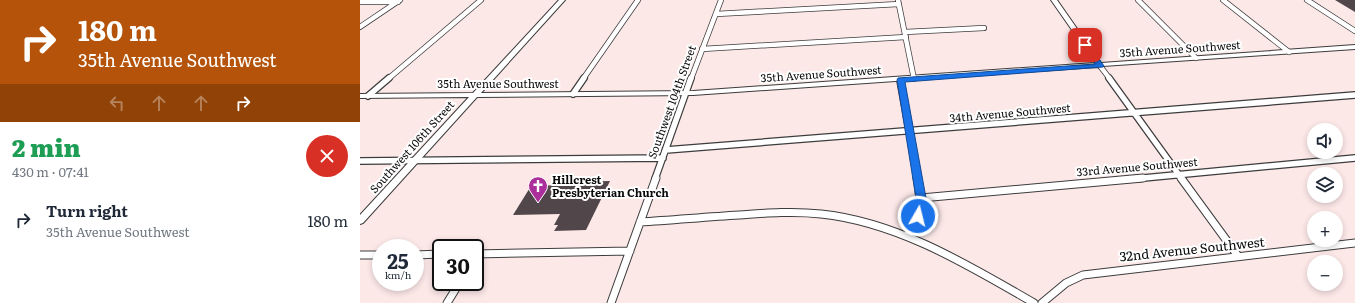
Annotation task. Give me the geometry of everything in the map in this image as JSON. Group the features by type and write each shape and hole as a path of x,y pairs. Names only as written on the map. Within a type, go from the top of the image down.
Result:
{"street":[{"path":"364,96 481,0"},
{"name":"Southwest 106th Street","path":"360,221 562,0"},
{"path":"573,94 638,0"},
{"name":"Southwest 104th Street","path":"611,303 721,0"},
{"path":"1054,0 1238,256"},
{"path":"1138,0 1196,58"},
{"path":"1223,0 1289,52"},
{"path":"1307,0 1355,31"},
{"path":"360,2 399,1"},
{"path":"360,27 399,1"},
{"path":"716,14 899,2 914,79"},
{"path":"905,32 984,28"},
{"path":"702,49 906,37"},
{"name":"35th Avenue Southwest","path":"364,96 687,94 1355,47"},
{"path":"900,80 921,198 918,216 907,236"},
{"name":"34th Avenue Southwest","path":"666,150 1355,95"},
{"path":"360,161 664,158"},
{"name":"33rd Avenue Southwest","path":"921,198 1355,158"},
{"path":"640,222 788,212 821,214 854,220 880,226 907,236 972,266 1034,303"},
{"name":"32nd Avenue Southwest","path":"1042,303 1070,279 1083,274 1355,243"},
{"path":"484,256 630,251"},
{"path":"360,254 372,255"},
{"path":"447,303 454,291"}],"building":[{"path":"1335,0 1355,0 1355,12"},
{"name":"Hillcrest Presbyterian Church","path":"610,181 586,230 554,231 558,225 554,225 560,214 513,215 531,186 565,185 567,182"}],"place":[{"name":"Hillcrest Presbyterian Church","path":"538,203"}],"route":[{"path":"918,216 921,206 921,198 900,80 1100,66 1085,45"}]}
